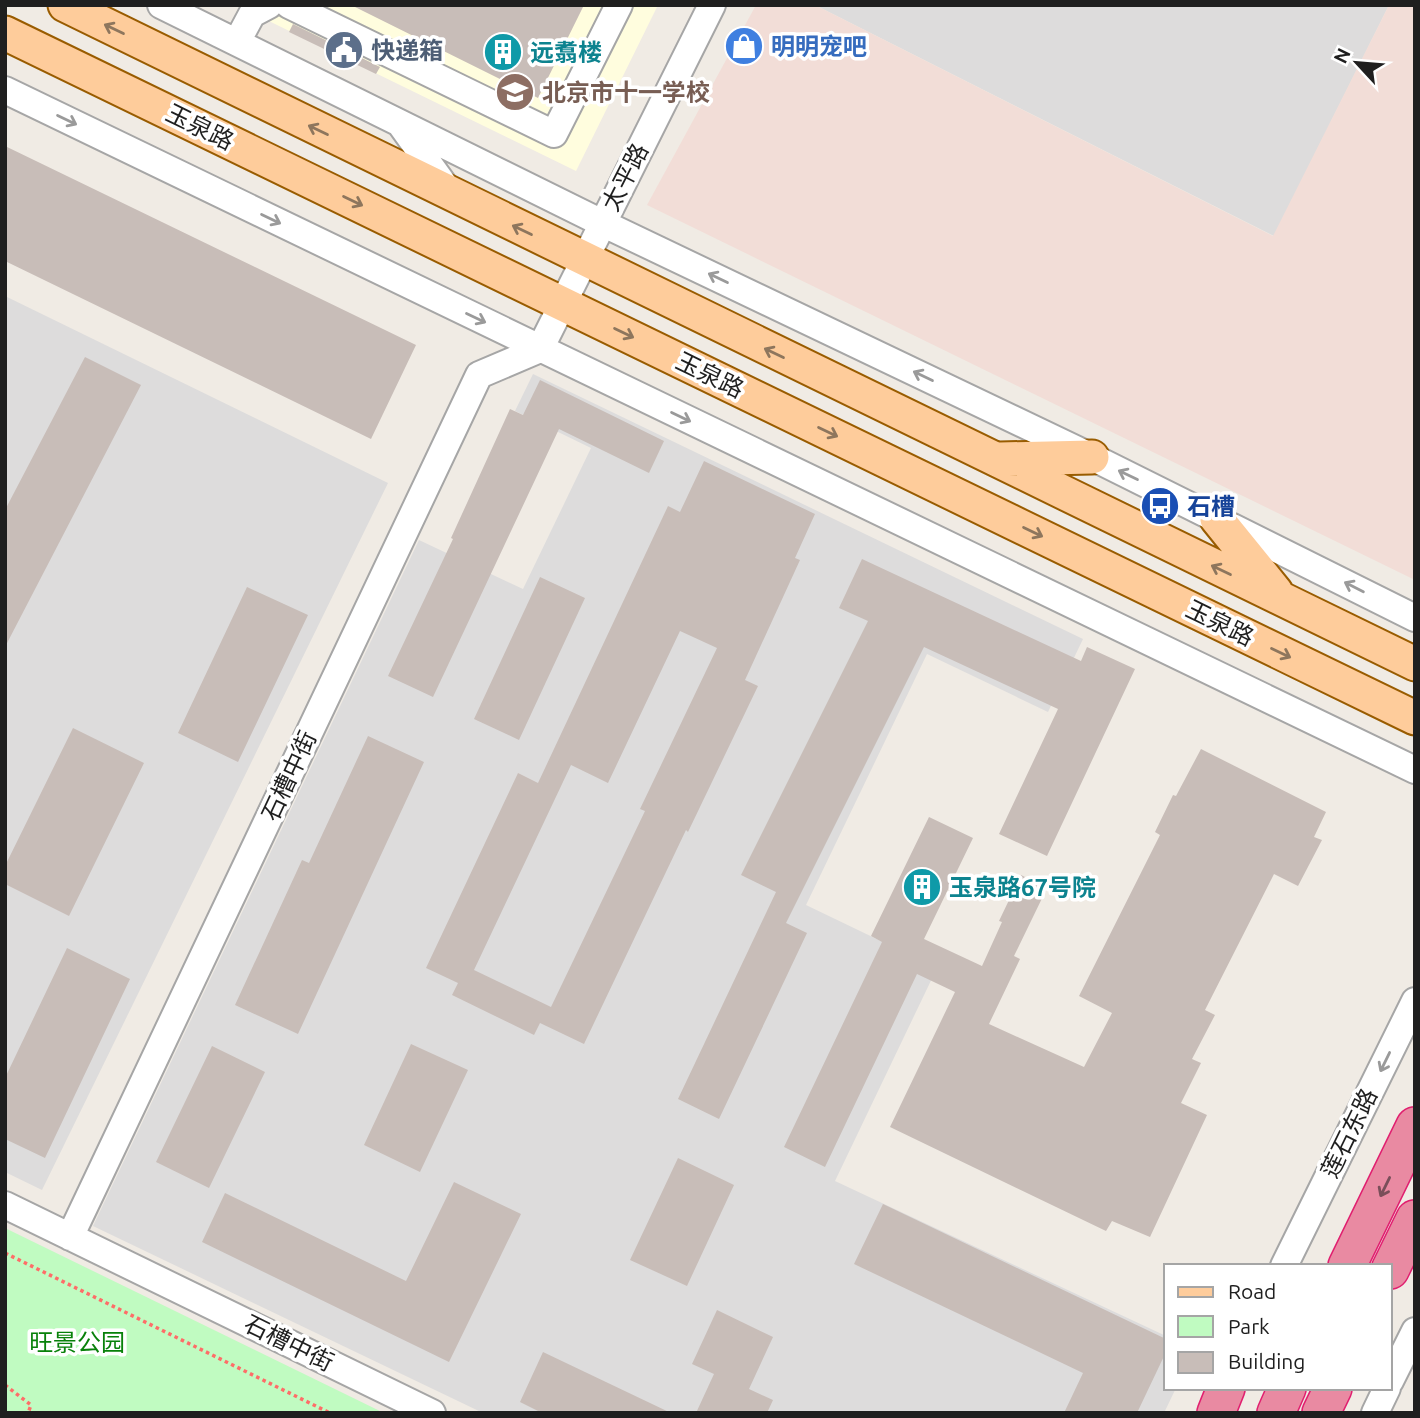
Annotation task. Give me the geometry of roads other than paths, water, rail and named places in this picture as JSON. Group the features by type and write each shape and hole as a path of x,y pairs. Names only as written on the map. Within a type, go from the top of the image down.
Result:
{"highway":[{"path":"1348,1264 1415,1126"},
{"path":"1392,1266 1415,1219"},
{"path":"1214,1413 1223,1390"},
{"path":"1276,1413 1286,1390"},
{"path":"1321,1413 1332,1390"}],"main road":[{"name":"玉泉路","path":"65,5 1415,664"},
{"name":"玉泉路","path":"5,33 1415,718"},
{"path":"993,459 1092,457"},
{"path":"1217,519 1282,600"}],"street":[{"path":"161,5 602,223 1092,457 1415,618"},
{"path":"289,5 554,134 620,5"},
{"name":"太平路","path":"540,349 712,5"},
{"path":"237,43 257,8"},
{"name":"玉泉路","path":"5,90 1415,770"},
{"path":"398,122 451,195"},
{"name":"石槽中街","path":"70,1237 479,375 540,349"},
{"name":"莲石东路","path":"1285,1264 1415,1001"},
{"name":"石槽中街","path":"5,1205 432,1413"},
{"path":"1392,1377 1415,1331"},
{"path":"1375,1413 1386,1390"}],"place":[{"name":"明明宠吧","path":"744,46"},
{"name":"快递箱","path":"344,50"},
{"name":"远翥楼","path":"503,52"},
{"name":"北京市十一学校","path":"515,92"},
{"name":"石槽","path":"1160,506"},
{"name":"玉泉路67号院","path":"922,887"}],"park label":[{"name":"旺景公园","path":"77,1342"}]}
